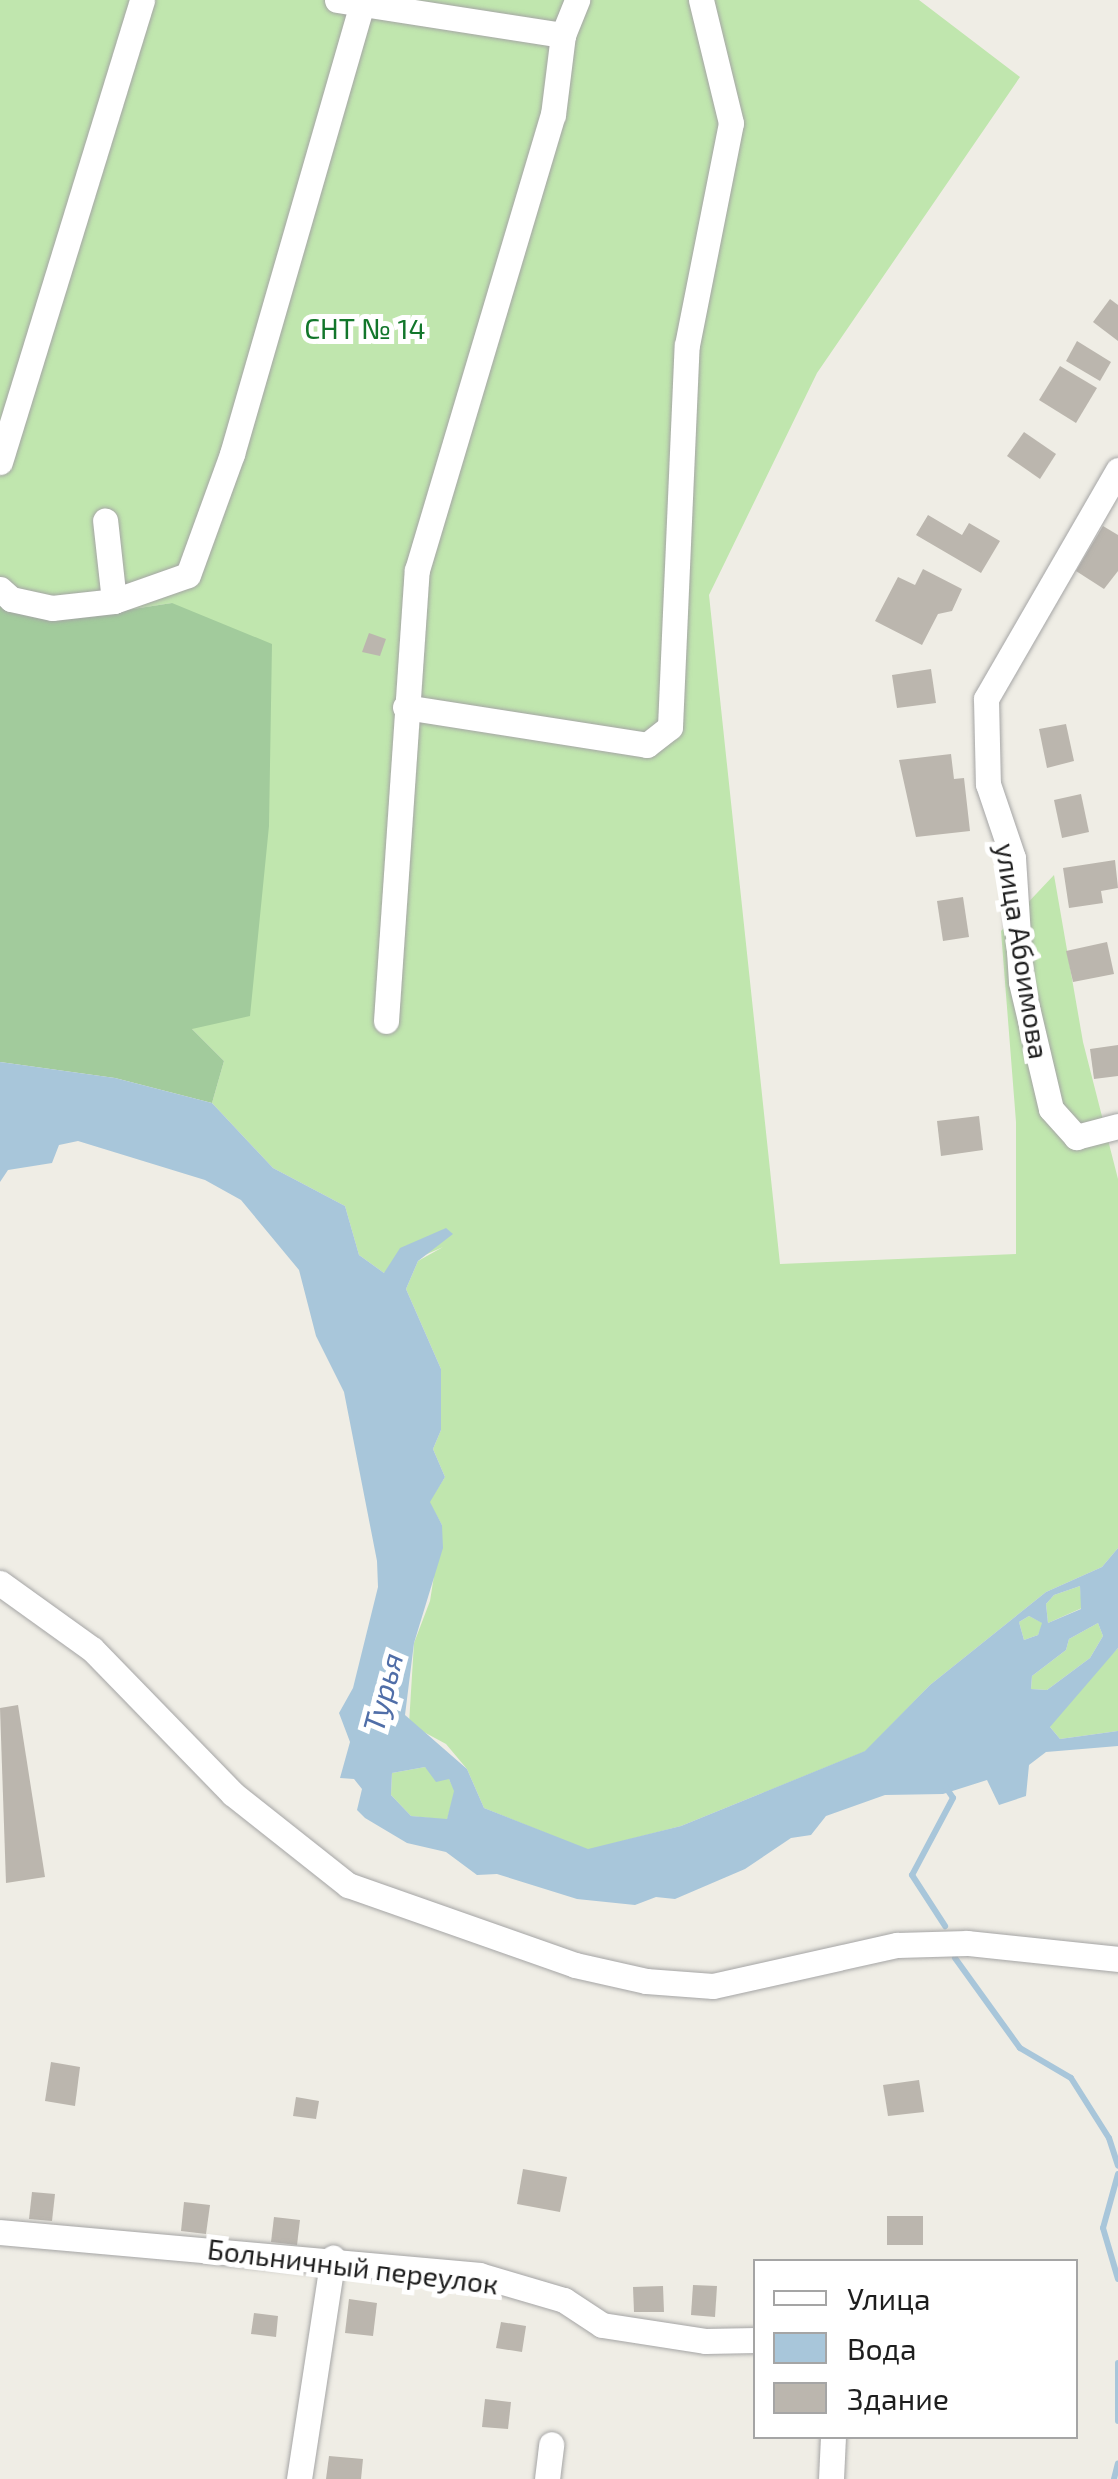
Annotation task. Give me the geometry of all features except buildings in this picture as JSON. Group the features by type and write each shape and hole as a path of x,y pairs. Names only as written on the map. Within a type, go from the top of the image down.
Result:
{"street":[{"path":"0,462 142,0"},
{"path":"386,1021 417,570 553,114 563,34 577,0"},
{"path":"405,707 647,745 670,727 687,345 731,123 702,0"},
{"path":"0,589 11,599 52,608 114,602 188,576 237,437 349,4 563,34"},
{"name":"улица Абоимова","path":"1115,482 986,699 988,784 1013,858 1022,982 1051,1109 1076,1137 1118,1126"},
{"path":"105,520 114,602"},
{"path":"0,1583 92,1650 234,1794 348,1885 575,1965 646,1982 713,1986 898,1946 967,1943 1118,1959"},
{"name":"Больничный переулок","path":"0,2232 333,2258 479,2275 564,2300 602,2324 705,2342 753,2340"},
{"path":"299,2479 333,2258"},
{"path":"831,2479 833,2439"},
{"path":"547,2479 551,2444"}],"green space":[{"name":"СНТ № 14","path":"0,0 919,0 1020,77 817,373 709,595 780,1264 1016,1254 1016,1122 1001,931 1054,875 1083,1042 1118,1179 1118,1548 1102,1567 1046,1592 930,1685 866,1751 681,1826 588,1850 484,1808 467,1769 446,1744 409,1724 414,1643 430,1601 442,1525 429,1502 445,1477 433,1449 441,1430 441,1369 406,1289 418,1261 443,1247 384,1273 359,1255 345,1206 273,1168 212,1103 224,1061 191,1028 172,603 68,619 0,606"},
{"path":"172,603 272,644 269,826 250,1016 192,1029 224,1061 212,1103 115,1078 0,1062 0,606 68,619"},
{"path":"1080,1586 1082,1608 1048,1623 1046,1604 1054,1595"},
{"path":"1029,1616 1043,1623 1038,1635 1024,1640 1019,1622"},
{"path":"1098,1623 1103,1636 1090,1658 1047,1690 1031,1689 1032,1676 1066,1650 1069,1639"},
{"path":"1118,1648 1118,1731 1060,1739 1050,1727 1053,1717"},
{"path":"425,1767 449,1779 455,1791 447,1820 411,1816 391,1795 392,1773"}],"water":[{"name":"Турья","path":"0,1062 115,1078 212,1103 273,1168 345,1206 359,1255 384,1273 400,1248 446,1228 453,1234 418,1261 406,1289 441,1369 441,1430 433,1449 445,1477 430,1502 442,1525 443,1548 414,1643 405,1715 467,1769 484,1808 588,1849 681,1826 865,1751 930,1685 1046,1592 1102,1567 1118,1548 1118,1648 1050,1727 1060,1739 1118,1731 1118,1746 1046,1752 1029,1765 1026,1796 999,1805 987,1780 943,1794 885,1795 826,1816 811,1835 791,1838 745,1869 675,1899 656,1897 635,1905 577,1899 497,1874 477,1875 446,1852 407,1843 365,1818 357,1810 362,1789 354,1779 340,1778 350,1742 339,1713 353,1688 378,1587 377,1561 344,1392 316,1336 299,1270 241,1200 205,1180 78,1141 59,1145 52,1163 8,1170 0,1182","holes":["1080,1586 1081,1609 1048,1623 1046,1604 1054,1595","1029,1616 1042,1623 1038,1635 1024,1640 1019,1622","1098,1623 1103,1636 1090,1658 1047,1690 1031,1689 1032,1676 1066,1650 1069,1639","425,1767 436,1782 449,1779 454,1791 447,1819 411,1816 391,1795 392,1773"]}],"waterway":[{"path":"945,1786 953,1798 912,1875 945,1926"},
{"path":"955,1958 1020,2048 1071,2078 1109,2138 1118,2166"},
{"path":"1118,2174 1103,2228 1118,2279"},
{"path":"1118,2363 1118,2421"},
{"path":"1114,2479 1118,2463"}]}
